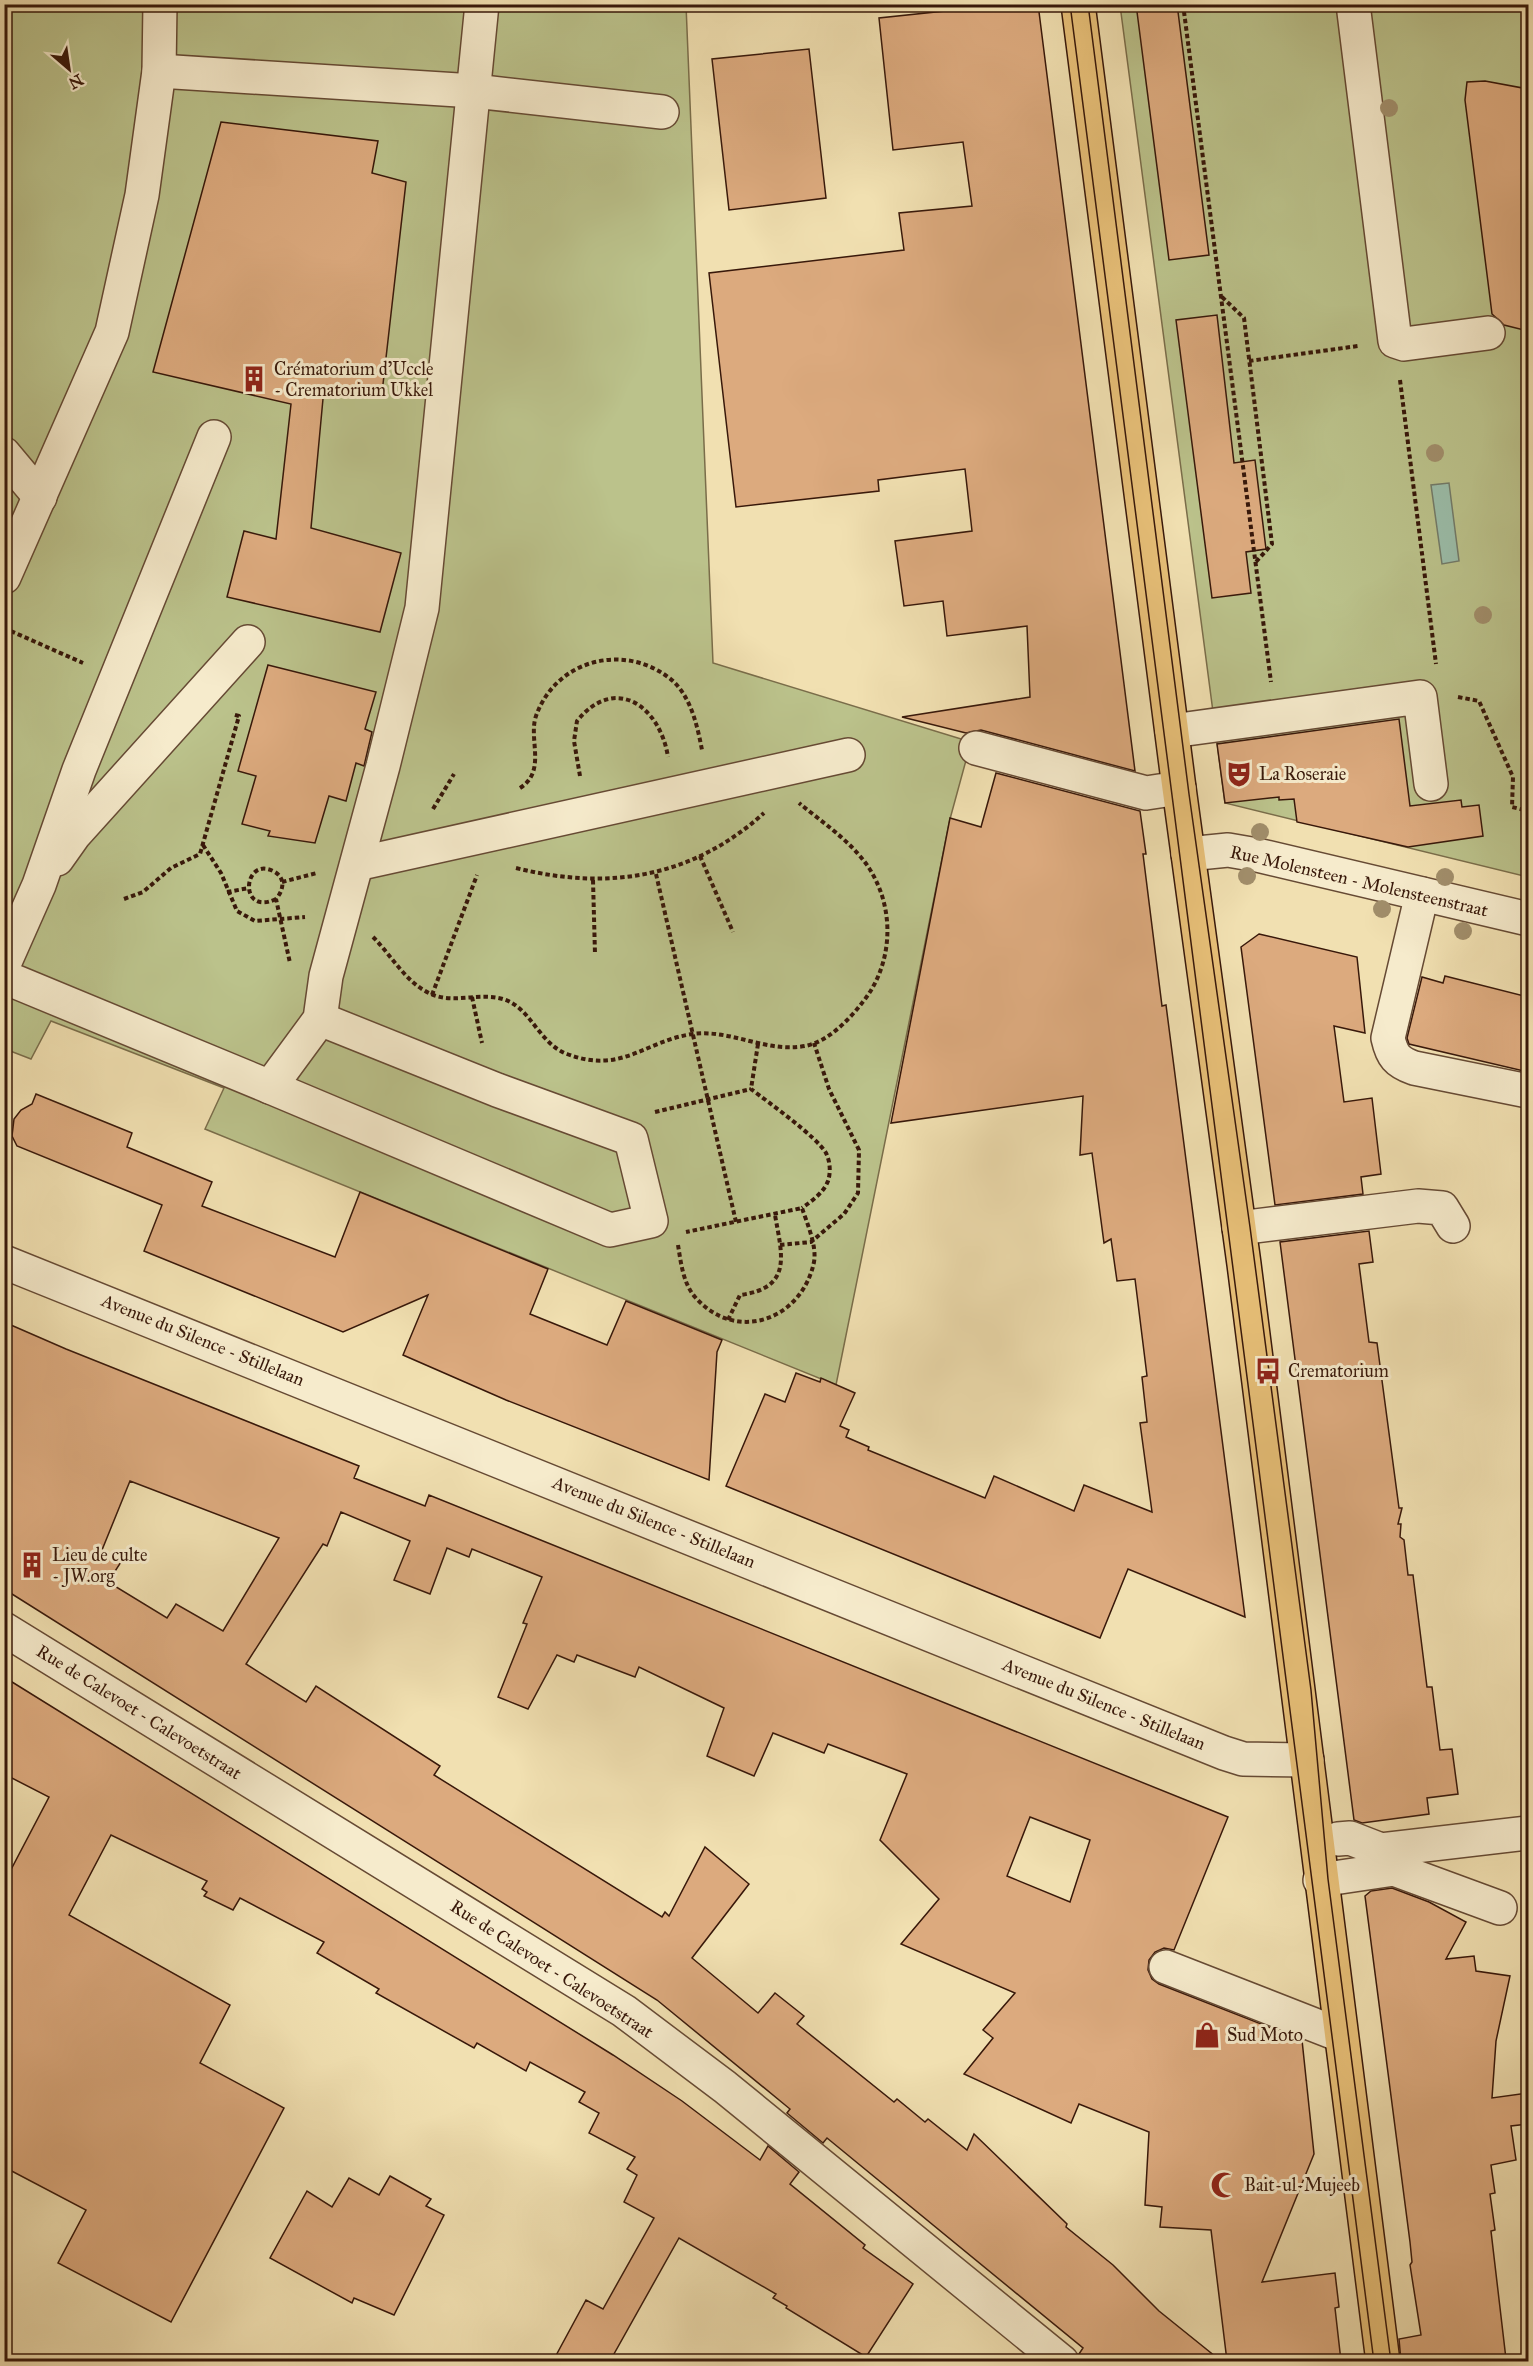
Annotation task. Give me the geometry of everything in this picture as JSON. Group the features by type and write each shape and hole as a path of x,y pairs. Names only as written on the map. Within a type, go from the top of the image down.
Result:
{"main road":[{"path":"1078,4 1179,788 1239,1228 1307,1760 1320,1880 1383,2361"}],"street":[{"path":"4,577 112,332 142,195 159,71 160,4"},
{"path":"270,1088 320,1019 326,976 422,608 482,4"},
{"path":"1353,4 1395,341 1404,345 1488,333"},
{"path":"159,71 474,91 662,112"},
{"path":"4,964 39,885 79,770 214,437"},
{"path":"4,454 40,497"},
{"path":"39,885 74,835 248,642"},
{"path":"1172,731 1429,695 1431,784"},
{"path":"976,748 1146,793 1179,788"},
{"path":"357,864 848,755"},
{"name":"Rue Molensteen - Molensteenstraat","path":"1188,854 1228,850 1528,919"},
{"path":"1422,894 1388,1038 1392,1053 1400,1063 1414,1068 1528,1091"},
{"path":"4,977 610,1230 651,1221 631,1139 497,1090 320,1019"},
{"path":"1239,1228 1418,1206 1443,1208 1454,1226"},
{"name":"Avenue du Silence - Stillelaan","path":"4,1262 1224,1753 1242,1759 1307,1760"},
{"name":"Rue de Calevoet - Calevoetstraat","path":"4,1629 624,2011 725,2087 1062,2361"},
{"path":"1338,1839 1350,1838 1381,1850 1528,1833"},
{"path":"1320,1880 1394,1869 1500,1908"},
{"path":"1166,1967 1340,2035"}],"path":[{"path":"1183,4 1276,716"},
{"path":"1222,297 1244,318 1272,544 1255,564"},
{"path":"1249,361 1395,341 1429,695 1479,700 1513,777 1512,807 1528,811"},
{"path":"4,375 4,380"},
{"path":"516,790 524,786 534,771 535,718 544,699 573,669 600,659 622,658 655,668 679,685 690,708 702,752 713,749"},
{"path":"586,813 574,741 576,721 597,702 611,698 639,704 658,724 666,744 674,793"},
{"path":"203,845 221,873 227,892 237,911 255,921 318,916 342,920 368,932 394,958 408,979 432,995 464,998 492,996 516,1005 539,1034 566,1054 610,1062 692,1034 717,1032 778,1048 814,1043 853,1016 873,990 883,962 889,932 881,893 868,867 849,846 765,773"},
{"path":"430,813 441,811"},
{"path":"515,867 548,876 593,880 656,873 700,856 742,830"},
{"path":"432,995 483,859 448,843"},
{"path":"700,856 733,932"},
{"path":"269,869 277,873 282,882 282,891 276,899 268,903 258,901 250,895 249,888 251,876 259,870 269,869"},
{"path":"656,873 736,1222"},
{"path":"593,880 595,954"},
{"path":"227,892 249,888"},
{"path":"780,1245 811,1242 844,1214 858,1193 861,1175 860,1150 829,1089 814,1043"},
{"path":"751,1089 758,1044"},
{"path":"631,1139 640,1116 751,1089"},
{"path":"751,1089 825,1152 830,1167 828,1182 817,1196 802,1208 676,1234 682,1274 694,1296 718,1318 739,1323 765,1320 788,1306 806,1284 814,1260 802,1208"},
{"path":"728,1320 740,1296 762,1293 775,1280 783,1260 775,1215"}],"green space":[{"path":"5,5 686,5 713,663 971,742 950,819 836,1385 205,1129 224,1088 51,1021 31,1059 5,1049"},
{"name":"La Roseraie","path":"1120,5 1528,5 1528,877 1225,803"}],"shaded area":[{"path":"1449,483 1459,561 1442,564 1431,485"}],"building":[{"path":"953,4 1038,4 1135,771 981,730 966,733 902,717 1030,697 1027,626 947,636 943,601 904,606 895,541 972,531 965,469 878,480 879,491 736,507 709,273 904,250 899,213 972,206 963,142 893,150 879,18 954,10"},
{"path":"1136,4 1177,4 1209,255 1169,260"},
{"path":"809,49 826,198 729,210 712,59"},
{"path":"1485,81 1528,89 1528,331 1504,325 1492,314 1465,100 1467,82"},
{"name":"Crématorium d'Uccle - Crematorium Ukkel","path":"221,122 378,141 372,173 406,182 382,393 324,388 311,528 401,553 380,632 227,597 244,531 276,539 291,404 153,372"},
{"path":"1217,315 1234,463 1255,460 1266,549 1246,552 1251,593 1212,598 1176,320"},
{"path":"268,665 376,692 365,729 372,732 364,766 356,763 346,801 329,796 315,843 268,836 270,831 242,824 256,776 238,771"},
{"path":"1399,719 1410,806 1461,800 1462,807 1479,805 1483,836 1408,847 1297,822 1294,799 1279,800 1279,797 1225,803 1217,744"},
{"path":"996,773 1140,811 1146,854 1143,854 1162,1006 1166,1005 1245,1617 1128,1569 1100,1638 726,1486 765,1394 785,1402 796,1373 820,1382 821,1378 855,1393 840,1426 849,1430 846,1437 869,1447 868,1450 985,1498 994,1476 1074,1511 1084,1485 1152,1512 1140,1423 1147,1422 1142,1377 1147,1376 1135,1279 1117,1281 1111,1239 1104,1243 1092,1153 1080,1155 1083,1096 891,1123 950,818 981,827"},
{"path":"1259,934 1357,957 1365,1033 1334,1026 1344,1102 1372,1098 1381,1174 1361,1177 1363,1194 1275,1205 1241,947"},
{"path":"1445,976 1528,997 1528,1072 1409,1044 1407,1038 1422,977 1443,983"},
{"path":"36,1094 132,1133 127,1147 212,1182 202,1206 335,1257 360,1192 548,1269 530,1314 607,1345 626,1301 722,1340 717,1352 709,1480 506,1400 403,1355 428,1295 343,1332 144,1251 162,1205 17,1146 12,1136 14,1119 21,1110 32,1104"},
{"path":"1369,1231 1373,1262 1359,1264 1369,1342 1377,1343 1399,1508 1402,1508 1398,1524 1401,1524 1400,1537 1404,1540 1408,1575 1413,1575 1427,1687 1432,1687 1440,1750 1452,1749 1458,1794 1427,1798 1429,1814 1362,1823 1354,1820 1280,1242"},
{"path":"4,1322 359,1466 354,1478 425,1506 429,1495 1228,1817 1174,1950 1164,1948 1155,1952 1149,1960 1148,1970 1152,1979 1159,1984 1302,2040 1314,2154 1262,2282 1335,2273 1339,2307 1335,2308 1341,2361 1227,2361 1211,2230 1160,2227 1162,2207 1145,2205 1149,2132 1079,2104 1071,2123 964,2074 993,2038 983,2030 1015,1993 901,1944 939,1899 880,1840 907,1774 828,1744 824,1753 773,1733 754,1776 707,1756 724,1708 639,1667 635,1677 577,1655 574,1662 557,1655 528,1709 498,1697 527,1624 523,1623 542,1577 472,1549 469,1557 447,1548 430,1594 394,1580 410,1541 341,1512 327,1546 323,1544 246,1664 306,1702 316,1686 440,1766 434,1775 662,1917 665,1912 669,1916 705,1847 749,1884 692,1958 758,2013 775,1993 804,2016 797,2024 894,2102 897,2099 925,2122 928,2119 967,2150 974,2134 1067,2224 1066,2227 1113,2265 1159,2311 1221,2361 1080,2361 1079,2354 1083,2348 827,2138 823,2143 787,2113 790,2109 657,2000 4,1589","holes":["130,1481 279,1538 223,1631 176,1604 167,1618 108,1582 121,1562 102,1550","1030,1817 1090,1840 1070,1902 1007,1876"]},
{"path":"4,1677 613,2055 682,2101 760,2160 768,2146 799,2172 790,2184 865,2245 863,2248 913,2284 866,2357 786,2308 787,2306 773,2298 776,2294 679,2238 610,2361 553,2361 586,2300 603,2309 654,2218 624,2202 637,2175 627,2169 635,2157 589,2133 599,2113 579,2102 585,2092 530,2062 526,2071 477,2043 474,2048 376,1993 379,1989 317,1953 324,1942 240,1898 233,1910 204,1896 207,1892 202,1889 207,1881 111,1835 69,1915 230,2005 200,2063 284,2108 171,2322 58,2263 86,2210 4,2167 4,1883 49,1797 4,1774"},
{"path":"1392,1888 1429,1902 1466,1922 1446,1959 1474,1956 1476,1971 1510,1976 1496,2041 1492,2098 1528,2093 1528,2124 1511,2126 1516,2160 1491,2165 1495,2193 1490,2194 1495,2230 1491,2231 1506,2359 1401,2361 1399,2339 1421,2335 1410,2265 1412,2262 1410,2242 1365,1896 1371,1891"},
{"path":"390,2176 431,2199 426,2206 444,2215 394,2315 354,2298 352,2303 270,2258 307,2191 332,2207 349,2178 379,2195"}],"tram line":[{"path":"1070,4 1374,2362"},
{"path":"1088,4 1189,794 1250,1227 1311,1690 1328,1879 1391,2362"}],"place":[{"name":"Crématorium d'Uccle - Crematorium Ukkel","path":"254,379"},
{"name":"La Roseraie","path":"1239,774"},
{"name":"Crematorium","path":"1268,1371"},
{"name":"Lieu de culte - JW.org","path":"32,1565"},
{"name":"Sud Moto","path":"1207,2035"},
{"name":"Bait-ul-Mujeeb","path":"1224,2185"}]}
